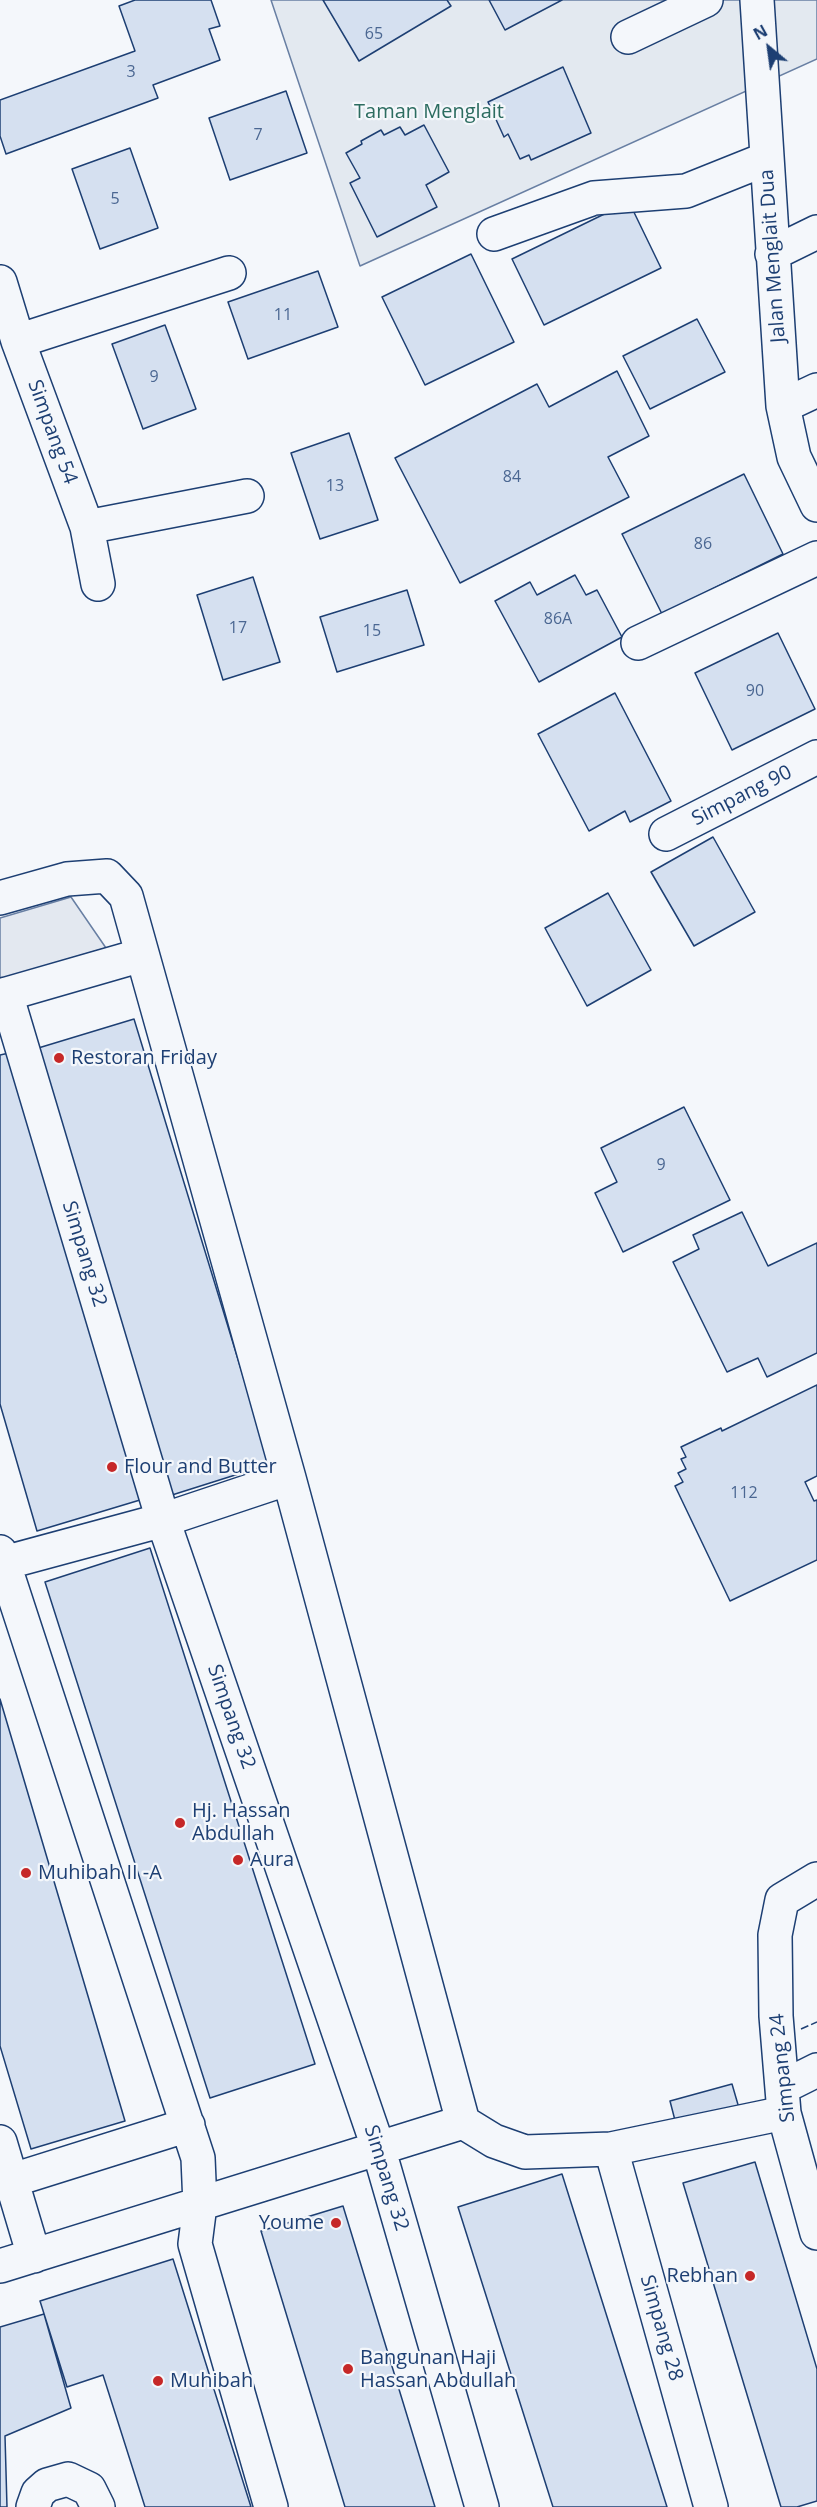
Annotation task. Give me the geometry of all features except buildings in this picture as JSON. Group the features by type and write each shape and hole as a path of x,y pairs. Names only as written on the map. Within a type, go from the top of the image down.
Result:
{"street":[{"path":"628,37 706,0"},
{"name":"Jalan Menglait Dua","path":"757,0 783,406 794,457 817,506"},
{"path":"494,234 594,198 686,191 766,159"},
{"path":"772,254 817,232"},
{"path":"18,341 230,273"},
{"name":"Simpang 54","path":"0,282 18,341 87,527 98,584"},
{"path":"783,406 817,390"},
{"path":"87,527 247,496"},
{"path":"638,643 817,558"},
{"name":"Simpang 90","path":"666,834 817,758"},
{"path":"0,898 67,879 107,876 126,896 290,1478 463,2122 494,2141 525,2152 611,2149 784,2100 817,2070"},
{"path":"3,995 142,955"},
{"name":"Simpang 32","path":"3,995 163,1520 378,2146 482,2507"},
{"path":"271,2507 195,2244 200,2205 198,2158 1,1559 163,1520 290,1478"},
{"name":"Simpang 24","path":"817,1879 782,1900 775,1935 777,2016 784,2100 812,2198 817,2233"},
{"path":"0,2266 200,2205 378,2146 463,2122"},
{"path":"6,2182 188,2125"},
{"path":"0,2142 6,2182 34,2256"},
{"name":"Simpang 28","path":"611,2149 711,2507"},
{"path":"33,2507 38,2493 47,2485 68,2479 89,2488 98,2507"}],"green space":[{"name":"Taman Menglait","path":"271,0 817,0 817,59 360,266"}],"shaded area":[{"path":"71,897 106,948 0,979 0,918"}],"fence":[{"path":"801,2029 817,2022"}],"place":[{"name":"Restoran Friday","path":"59,1058"},
{"name":"Flour and Butter","path":"112,1467"},
{"name":"Hj. Hassan Abdullah","path":"180,1823"},
{"name":"Aura","path":"238,1860"},
{"name":"Muhibah II -A","path":"26,1873"},
{"name":"Youme","path":"336,2223"},
{"name":"Rebhan","path":"750,2276"},
{"name":"Bangunan Haji Hassan Abdullah","path":"348,2369"},
{"name":"Muhibah","path":"158,2381"}]}
